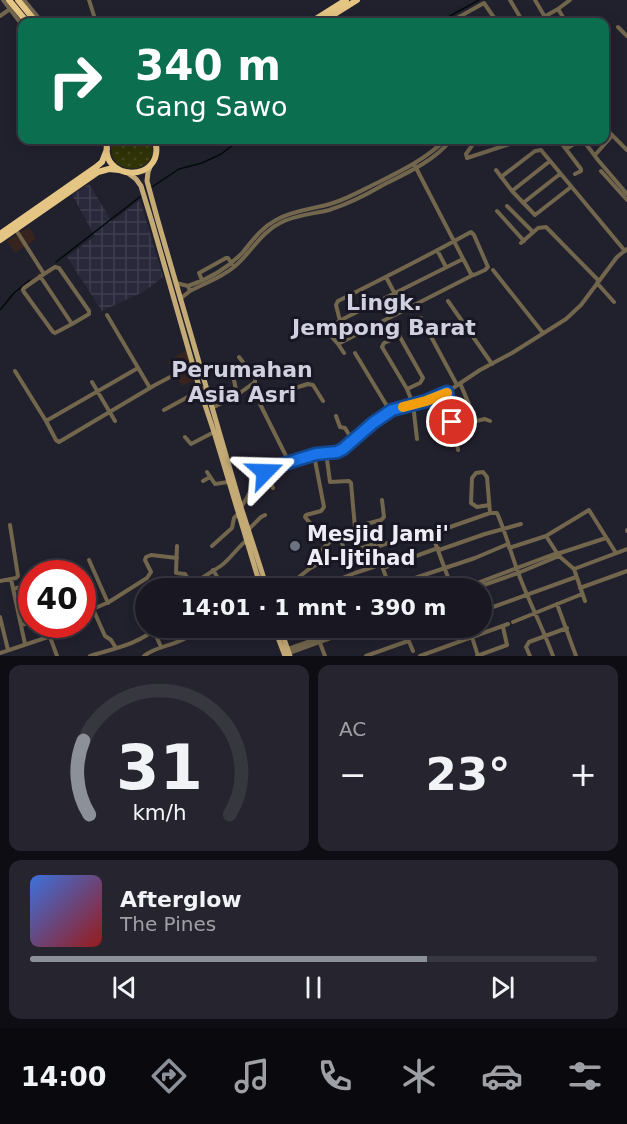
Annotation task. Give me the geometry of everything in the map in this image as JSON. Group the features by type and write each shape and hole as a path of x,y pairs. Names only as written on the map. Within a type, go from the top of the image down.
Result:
{"highway":[{"path":"9,0 24,18"},
{"path":"18,0 33,18"},
{"path":"324,18 346,0"},
{"path":"328,15 357,0"},
{"path":"0,240 100,165 107,144"},
{"path":"0,234 100,171 110,169 128,173 139,172 152,164 157,152 157,144"},
{"path":"106,149 110,161 120,170"}],"main road":[{"path":"152,164 147,177 193,365 231,485 241,507 259,578"},
{"path":"128,173 136,179 142,190 177,295 212,408 246,541 262,578"},
{"path":"281,638 288,654"}],"street":[{"path":"3,0 18,20"},
{"path":"24,0 39,18"},
{"path":"89,0 95,18"},
{"path":"510,0 521,18"},
{"path":"535,0 544,18"},
{"path":"559,0 562,6"},
{"path":"546,18 570,0"},
{"path":"457,18 484,3 494,17"},
{"path":"0,15 10,9"},
{"path":"558,9 564,18"},
{"path":"618,27 627,36"},
{"path":"609,132 627,150"},
{"path":"415,166 441,144"},
{"path":"175,284 189,288 216,279 247,255 258,237 284,221 327,210 349,200 415,166 442,150 447,144"},
{"path":"473,144 466,154 467,158 504,144"},
{"path":"563,144 581,170 575,174"},
{"path":"566,149 575,144"},
{"path":"585,144 627,194"},
{"path":"595,155 605,144"},
{"path":"241,507 265,472 314,455 337,452 390,411 426,401 447,392 570,316 599,284 617,257 626,250 541,150 535,151 501,177"},
{"path":"512,191 550,160"},
{"path":"415,166 473,275"},
{"path":"496,170 523,204 535,215 571,187"},
{"path":"601,171 627,200"},
{"path":"523,204 560,174"},
{"path":"507,206 533,232"},
{"path":"497,211 523,242 538,228 546,227 614,302"},
{"path":"15,229 72,324"},
{"path":"338,344 485,270 488,266 474,235 471,232 336,303 341,320"},
{"path":"437,250 446,267"},
{"path":"202,280 199,273 227,258 233,265"},
{"path":"318,333 463,259"},
{"path":"177,295 233,265"},
{"path":"55,267 60,268 89,314 53,332 23,290 42,275 55,267"},
{"path":"208,268 211,275"},
{"path":"493,270 543,333"},
{"path":"386,277 404,311"},
{"path":"448,300 492,364"},
{"path":"107,315 150,388"},
{"path":"421,318 476,421 485,419 490,421"},
{"path":"325,329 344,353"},
{"path":"396,330 423,378 420,383 407,389"},
{"path":"400,336 384,343 382,347 407,389 413,404 417,439"},
{"path":"355,353 390,411"},
{"path":"212,408 237,395 255,382 255,378 238,357"},
{"path":"15,371 57,441 61,441 193,365"},
{"path":"237,395 233,375 246,367"},
{"path":"46,422 138,368"},
{"path":"92,382 115,421"},
{"path":"289,462 260,405 263,401 308,384 313,386 323,401"},
{"path":"164,410 206,387"},
{"path":"447,392 458,450"},
{"path":"336,416 340,427 345,428 353,441"},
{"path":"185,437 188,442 193,443 214,432"},
{"path":"326,452 330,482 348,481 351,483 354,528"},
{"path":"314,455 324,507 321,511 305,516 328,543"},
{"path":"207,472 215,484 231,485"},
{"path":"265,472 273,488"},
{"path":"489,504 477,507 471,503 472,478 476,472 484,473 487,477 490,513"},
{"path":"203,481 210,477"},
{"path":"302,578 335,537 362,524 368,526 383,518 382,500"},
{"path":"416,578 509,546 546,536 589,510 616,553"},
{"path":"432,533 490,513 495,512 498,515 517,571 554,656"},
{"path":"212,546 231,528 238,514"},
{"path":"248,530 265,515"},
{"path":"342,578 521,524"},
{"path":"0,581 18,576 10,525"},
{"path":"368,526 385,578"},
{"path":"309,569 345,553 430,529 448,578"},
{"path":"340,536 345,553"},
{"path":"546,536 574,569 585,601"},
{"path":"492,581 606,538"},
{"path":"201,578 223,564 246,541"},
{"path":"177,546 174,558 177,573 184,574 186,578"},
{"path":"574,569 627,549"},
{"path":"116,648 105,636 94,608 108,603 150,575 146,557 151,555 174,558"},
{"path":"213,570 218,578"},
{"path":"492,579 517,571"},
{"path":"580,588 627,571"},
{"path":"96,576 108,603"},
{"path":"492,607 576,577"},
{"path":"11,579 18,612"},
{"path":"13,589 18,588"},
{"path":"492,630 582,594"},
{"path":"557,603 576,656"},
{"path":"0,617 8,650"},
{"path":"472,638 478,656 506,645 502,627"},
{"path":"530,656 526,648 528,643 567,628"},
{"path":"24,638 25,644"},
{"path":"0,653 49,638 57,656"},
{"path":"90,656 141,638"},
{"path":"158,638 161,647"},
{"path":"144,656 187,638"},
{"path":"315,638 325,656"},
{"path":"288,654 326,638"},
{"path":"317,642 329,638"},
{"path":"420,656 469,638"},
{"path":"366,656 408,639 413,651"}],"shaded area":[{"path":"89,184 112,222 140,200 163,277 145,291 102,311 67,257 95,236 72,195"},
{"path":"29,227 36,239 15,253 7,241"},
{"path":"186,350 195,380 182,386 168,362"}],"green space":[{"path":"112,144 152,144 153,152 149,161 141,167 132,168 123,167 115,161 111,152"}],"waterway":[{"path":"446,18 479,0"},
{"path":"152,187 179,169 202,163 235,144"},
{"path":"56,262 141,196"},
{"path":"0,310 14,293 30,280"}],"slow traffic":[{"path":"403,407 447,393"}],"place":[{"name":"Mesjid Jami' Al-Ijtihad","path":"295,546"}],"district":[{"name":"Lingk. Jempong Barat","path":"384,314"},
{"name":"Perumahan Asia Asri","path":"242,382"}],"route":[{"path":"265,472 316,454 337,452 392,410 426,401 447,392 452,422"}]}
